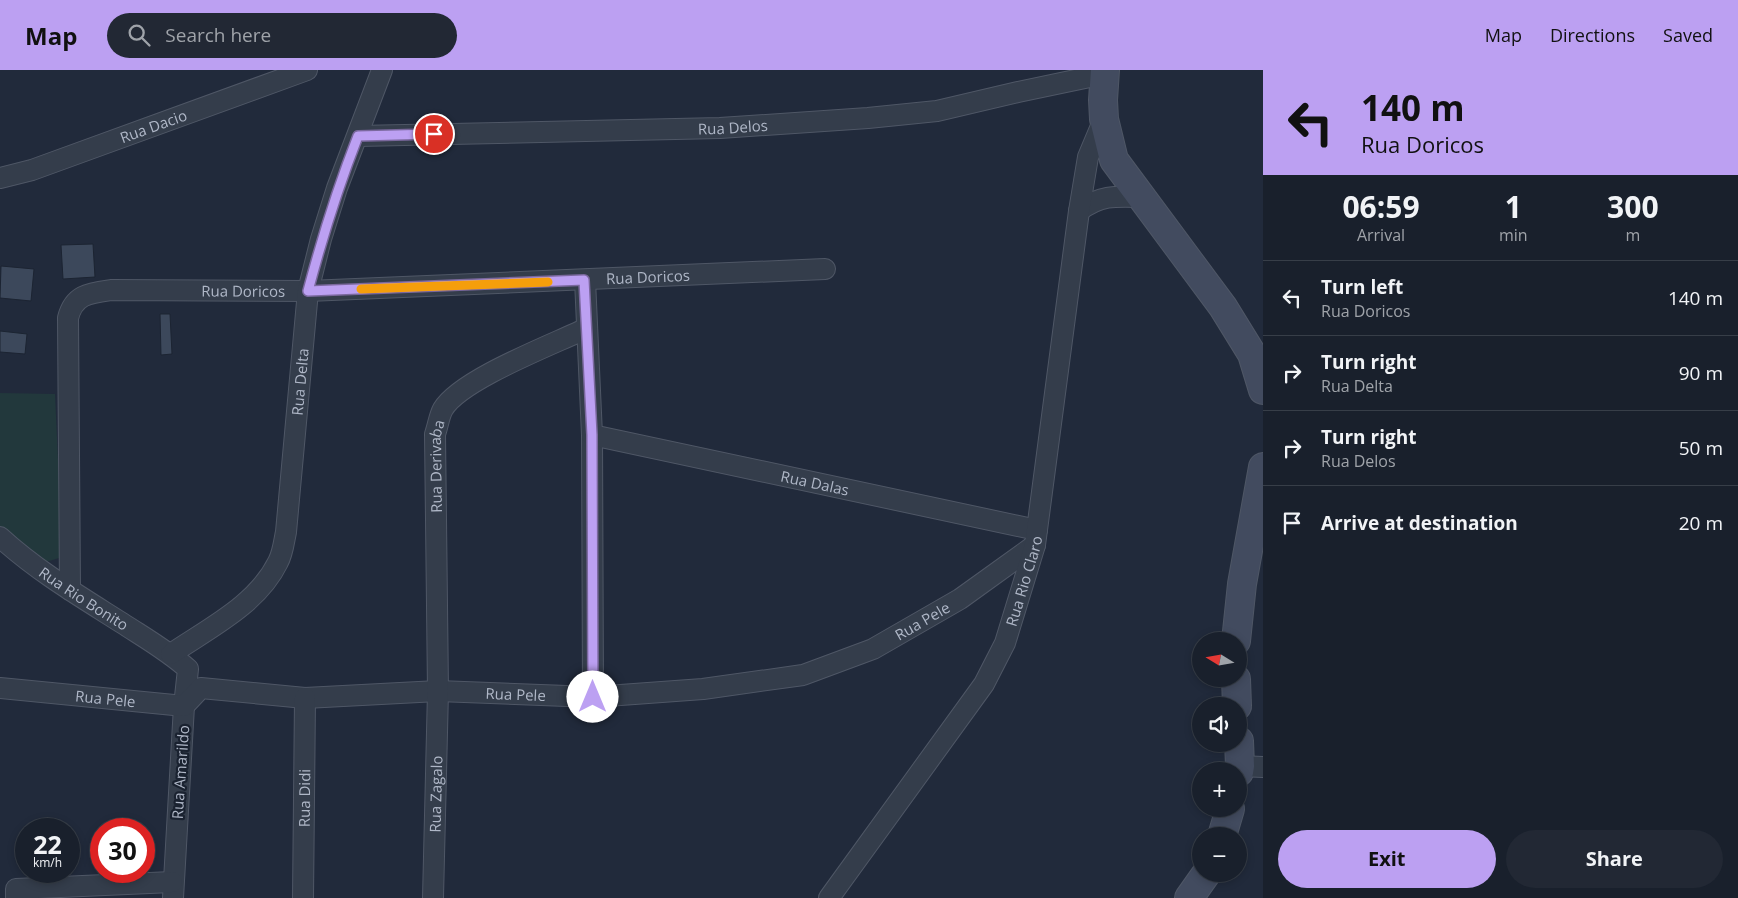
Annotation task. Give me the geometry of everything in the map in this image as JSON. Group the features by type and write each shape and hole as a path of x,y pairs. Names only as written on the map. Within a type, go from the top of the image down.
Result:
{"main road":[{"path":"1104,72 1102,100 1104,120 1114,160 1223,307 1252,354 1263,390"},
{"path":"1237,632 1242,584 1263,467"},
{"path":"1189,898 1200,882"}],"street":[{"name":"Rua Dacio","path":"0,178 32,170 307,70"},
{"name":"Rua Delta","path":"171,654 240,608 265,584 279,560 286,532 308,291 335,197 382,70"},
{"name":"Rua Delos","path":"358,136 720,128 868,118 937,112 1104,72"},
{"name":"Rua Rio Claro","path":"829,898 984,684 1005,642 1036,538 1078,211 1088,157 1104,120"},
{"path":"1078,211 1090,202 1101,198 1119,196 1141,197"},
{"name":"Rua Doricos","path":"70,590 68,318 71,307 77,300 92,293 112,290 308,291 825,269"},
{"path":"584,280 592,435 593,697"},
{"name":"Rua Derivaba","path":"438,691 435,434 444,409 457,394 486,375 587,328"},
{"name":"Rua Dalas","path":"592,435 1036,538"},
{"name":"Rua Rio Bonito","path":"0,538 70,590 171,654"},
{"name":"Rua Pele","path":"0,688 184,706 202,688 305,698 438,691 593,697 702,689 803,675 874,649 960,599 1036,538"},
{"name":"Rua Amarildo","path":"171,654 188,669 172,890"},
{"name":"Rua Zagalo","path":"433,898 438,691"},
{"name":"Rua Didi","path":"303,898 305,698"},
{"path":"16,893 172,890"}],"green space":[{"path":"0,393 55,394 62,546 59,558 43,563 0,528"}],"building":[{"path":"93,244 95,277 63,279 61,245"},
{"path":"1,266 34,269 31,301 0,298"},
{"path":"160,314 170,314 172,354 161,355"},
{"path":"0,331 27,334 25,354 0,352"}],"slow traffic":[{"path":"361,289 548,282"}],"route":[{"path":"434,134 358,136 338,188 308,291 584,280 592,435 593,697"}]}
